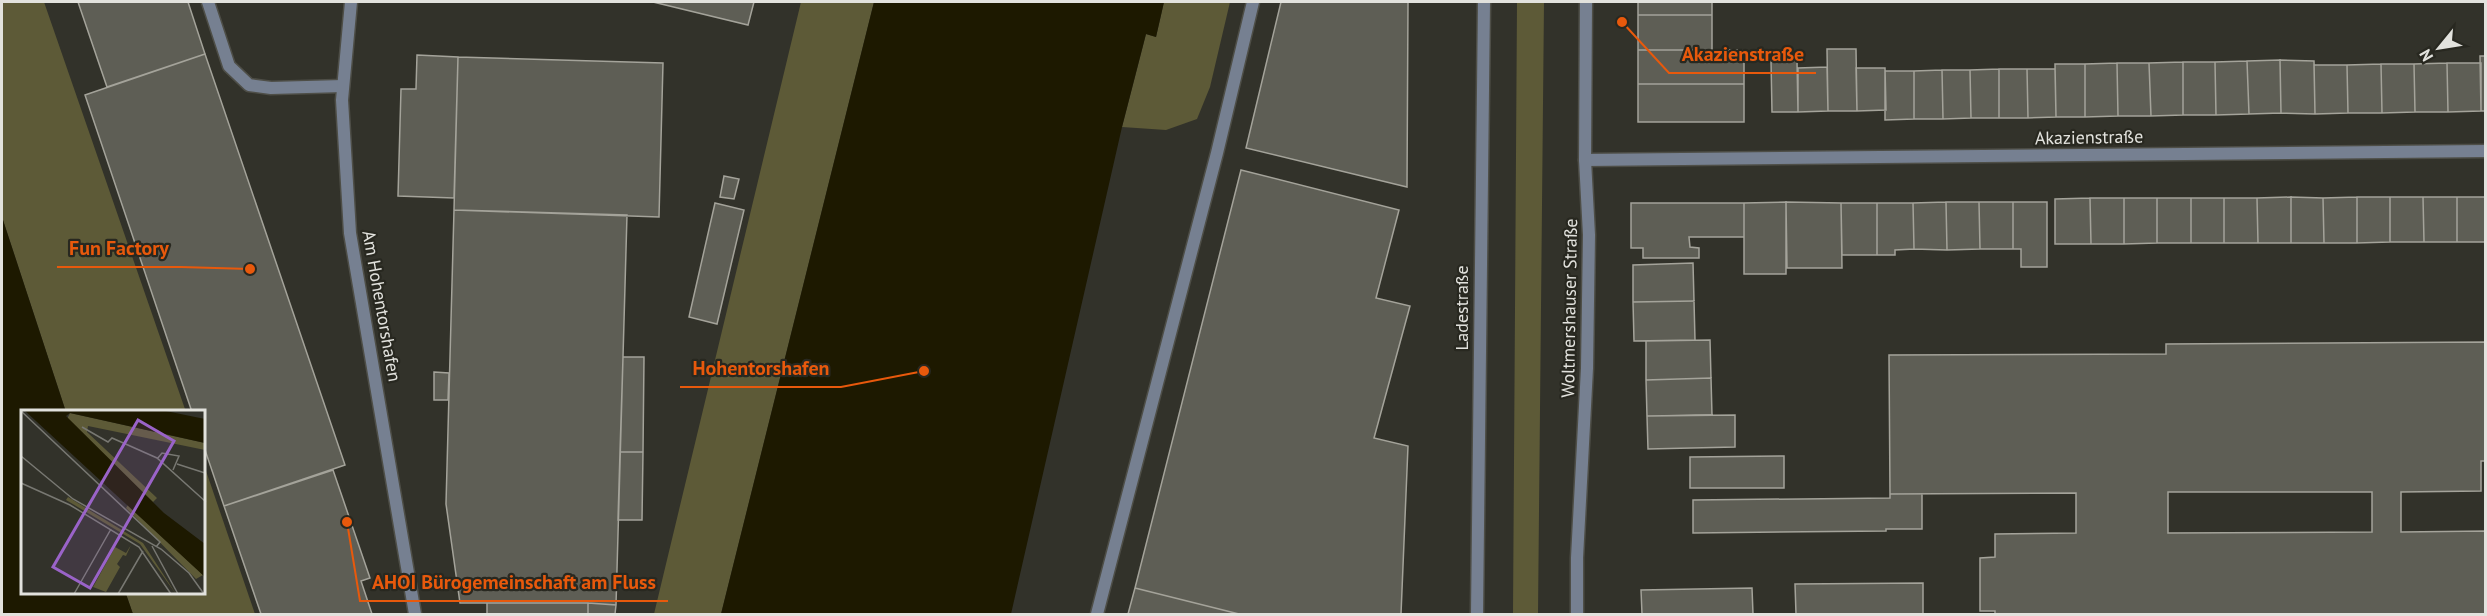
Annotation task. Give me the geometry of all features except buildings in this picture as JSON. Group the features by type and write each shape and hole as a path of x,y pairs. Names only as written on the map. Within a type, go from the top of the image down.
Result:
{"street":[{"path":"208,2 229,66 249,85 271,88 344,86"},
{"name":"Am Hohentorshafen","path":"351,2 342,100 350,233 415,615"},
{"path":"1097,615 1211,176 1253,2"},
{"name":"Ladestraße","path":"1477,615 1484,2"},
{"name":"Woltmershauser Straße","path":"1577,615 1577,558 1588,334 1590,235 1585,159 1586,2"},
{"name":"Akazienstraße","path":"1585,159 2486,151"}],"shaded area":[{"path":"2,2 44,2 185,410 65,410 2,217"},
{"path":"801,2 874,2 721,614 654,614"},
{"path":"874,2 1164,2 1156,37 1146,34 1122,127 1011,614 721,614"},
{"path":"1164,2 1230,2 1210,87 1197,119 1166,130 1122,127 1146,34 1156,37"},
{"path":"1517,2 1544,2 1538,614 1513,614"},
{"path":"2,217 65,410 21,410 21,595 126,595 133,614 2,614"},
{"path":"206,471 255,614 133,614 126,595 206,595"}],"place":[{"name":"Akazienstraße","path":"1622,22"},
{"name":"Fun Factory","path":"250,269"},
{"name":"Hohentorshafen","path":"924,371"},
{"name":"AHOI Bürogemeinschaft am Fluss","path":"347,522"}]}
